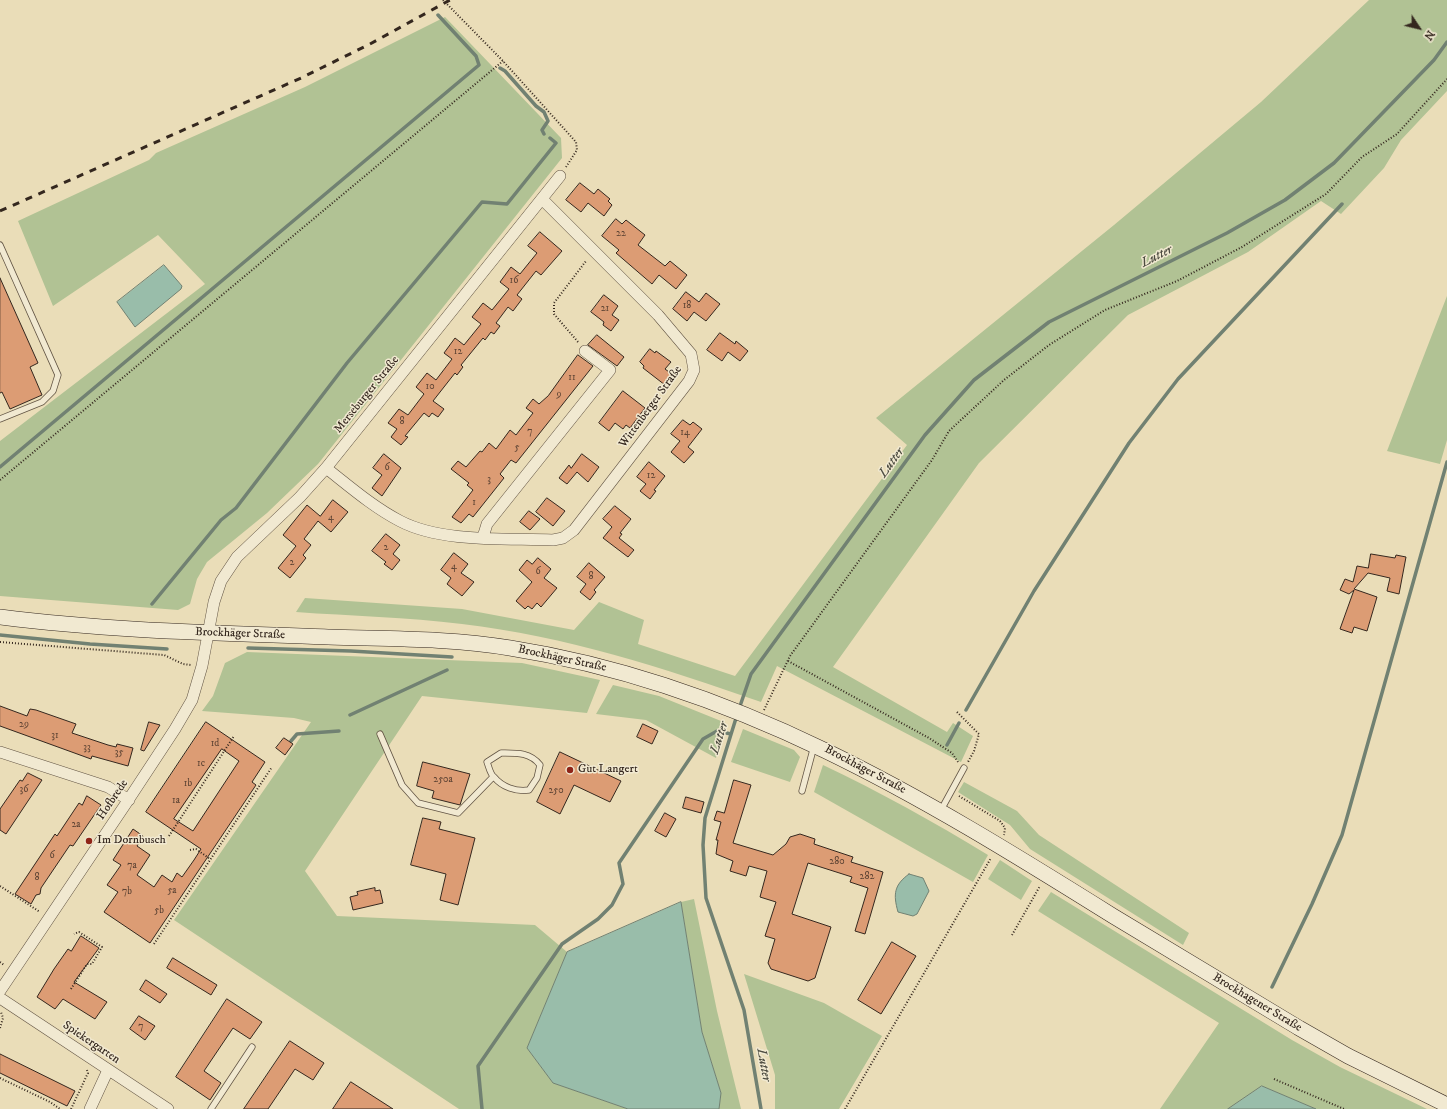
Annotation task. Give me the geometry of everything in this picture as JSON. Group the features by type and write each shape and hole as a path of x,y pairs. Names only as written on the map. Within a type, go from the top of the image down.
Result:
{"main road":[{"name":"Brockhäger Straße","path":"0,617 71,624 209,633 423,640 508,647 611,669 710,700 815,744 874,774 940,811 1073,890"},
{"name":"Brockhagener Straße","path":"1073,890 1299,1028 1348,1056 1447,1105"}],"street":[{"name":"Merseburger Straße","path":"209,633 214,602 220,581 237,557 300,497 326,468 560,176"},
{"name":"Wittenberger Straße","path":"326,468 380,509 401,522 426,530 457,536 553,540 563,538 574,530 689,381 694,370 691,354 658,315 593,252 542,199"},
{"path":"483,538 487,524 610,370 585,351"},
{"name":"Hofbrede","path":"0,991 175,730 192,700 202,666 209,633"},
{"path":"0,752 108,787 129,800"},
{"name":"Spiekergarten","path":"0,998 168,1109"},
{"path":"90,1109 108,1070"}],"lane":[{"path":"0,245 58,375 53,390 42,402 0,419"},
{"path":"380,734 402,785 418,803 458,813 493,777"},
{"path":"802,791 815,744"},
{"path":"501,753 522,753 534,758 540,764 537,778 529,790 521,791 507,787 493,777 487,762 501,753"},
{"path":"940,811 964,768"},
{"path":"210,1109 252,1048"}],"path":[{"path":"443,0 503,62 576,142 577,150 573,158"},
{"path":"0,480 503,62"},
{"path":"759,720 788,661 818,617 932,460 949,431 1004,380 1049,345 1105,310 1177,282 1242,247 1326,194 1362,157 1396,134 1447,79"},
{"path":"585,351 554,314 554,303 593,252"},
{"path":"0,642 164,655 183,664 202,666"},
{"path":"788,661 929,738 952,754 964,768 974,750 979,734 957,712"},
{"path":"169,836 234,736"},
{"path":"154,944 272,767"},
{"path":"845,1109 1005,834 1005,828 1000,820 951,791"},
{"path":"190,850 196,849 210,859"},
{"path":"1012,935 1046,874"},
{"path":"0,886 50,918"},
{"path":"71,989 87,964 92,964 102,947 79,932 74,934"},
{"path":"0,1008 3,1018 0,1028"},
{"path":"71,1109 88,1073 87,1068 92,1060"},
{"path":"0,1078 50,1102 54,1108 60,1109"},
{"path":"1274,1079 1344,1109"}],"shaded area":[{"path":"1369,0 1447,0 1447,91 1401,140 1384,168 1341,214 1321,201 1248,252 1128,315 979,463 833,667 947,732 953,723 973,736 961,762 777,666 761,702 688,677 614,655 539,636 462,624 400,618 296,612 305,598 462,609 574,630 599,602 644,620 638,644 735,676 907,445 876,418 1114,225 1261,102"},
{"path":"445,17 561,138 562,158 318,464 267,513 207,562 197,579 190,604 178,610 0,596 0,441 205,284 158,235 53,306 18,221 149,160 156,153 305,87"},
{"path":"164,265 182,286 181,289 135,327 117,302"},
{"path":"1447,296 1447,440 1440,464 1387,451"},
{"path":"247,652 522,663 600,680 587,713 422,696 305,871 337,916 535,925 567,952 527,1048 553,1083 628,1109 459,1109 174,920 311,722 294,718 202,711 213,696 225,663"},
{"path":"613,685 659,696 726,723 716,758 646,720 596,714"},
{"path":"743,729 794,750 800,757 790,782 731,762"},
{"path":"823,765 907,808 988,855 973,882 814,792"},
{"path":"964,782 1017,811 1039,835 1189,933 1183,945 1030,849 1010,825 958,792"},
{"path":"1000,860 1032,881 1021,900 988,879"},
{"path":"909,874 923,878 929,891 917,914 913,916 898,912 895,895 900,882"},
{"path":"1051,892 1292,1040 1340,1067 1427,1109 1316,1109 1262,1086 1228,1109 1160,1109 1219,1023 1038,911"},
{"path":"694,899 717,1011 741,1109 719,1109 721,1093 702,1032 681,902"},
{"path":"681,902 702,1032 721,1093 719,1109 628,1109 553,1083 527,1048 567,952"},
{"path":"744,974 824,1003 882,1036 839,1109 775,1109 775,1075"},
{"path":"1262,1086 1316,1109 1228,1109"}],"building":[{"path":"580,183 594,194 598,189 610,199 608,201 612,205 604,216 588,203 581,212 566,200"},
{"path":"616,219 622,224 626,220 645,235 638,245 665,266 670,261 687,275 676,289 659,275 652,284 616,253 619,250 602,236"},
{"path":"540,232 562,251 541,275 536,271 517,295 522,299 513,311 508,307 496,323 500,326 494,334 491,332 485,340 483,338 461,365 463,367 457,375 455,373 433,401 444,409 438,417 432,413 429,417 424,413 405,436 408,437 401,445 391,437 397,429 388,423 399,409 408,415 424,394 416,387 427,373 436,380 452,359 444,353 455,338 464,345 481,324 472,317 483,303 492,310 509,289 500,282 511,267 520,274 537,253 528,246"},
{"path":"0,278 38,363 30,367 42,395 10,409 2,392 0,393"},
{"path":"686,292 699,302 706,293 720,304 706,321 694,312 687,321 673,309"},
{"path":"604,295 618,306 612,315 619,320 611,331 603,325 604,322 591,312"},
{"path":"720,333 735,344 736,341 748,351 740,361 728,352 722,361 707,350"},
{"path":"597,335 624,357 617,366 588,345"},
{"path":"650,349 655,353 656,351 671,362 665,369 673,375 665,385 643,368 644,366 640,362"},
{"path":"578,355 593,366 516,463 511,460 500,474 504,478 473,517 469,514 461,523 452,517 473,490 467,485 469,483 451,469 458,461 466,467 489,443 496,449 510,430 516,435 533,413 526,408 533,399 539,404 548,396"},
{"path":"623,391 645,408 630,428 626,425 623,429 615,423 609,431 599,423"},
{"path":"683,420 690,425 693,422 702,429 688,447 694,452 684,463 671,452 680,441 671,434"},
{"path":"384,454 401,468 382,496 372,488 382,475 373,468"},
{"path":"582,454 599,467 588,482 577,472 567,484 559,478 569,465 571,468"},
{"path":"649,462 665,476 654,490 656,491 650,499 640,491 646,484 637,477"},
{"path":"547,498 565,511 553,526 536,512"},
{"path":"333,500 348,512 331,532 318,521 304,539 311,545 303,555 306,558 290,578 278,568 296,546 283,535 307,505 320,516"},
{"path":"615,506 631,519 620,533 622,534 619,538 634,550 628,557 603,538 612,527 603,519"},
{"path":"529,511 540,519 530,530 520,522"},
{"path":"386,534 400,545 393,554 400,560 392,570 384,564 386,562 372,551"},
{"path":"454,553 468,564 461,573 474,582 462,596 447,584 451,578 441,570"},
{"path":"1371,554 1395,558 1396,555 1406,557 1399,594 1387,591 1390,578 1368,573 1354,589 1377,597 1367,631 1354,627 1352,633 1340,629 1354,590 1349,594 1340,590 1345,579 1353,582 1357,566 1368,568"},
{"path":"538,558 551,569 544,578 557,588 541,607 537,603 532,609 528,606 525,609 516,601 532,582 519,570 527,560 532,564"},
{"path":"589,563 605,577 594,590 596,592 590,600 580,592 586,584 577,577"},
{"path":"0,706 27,716 30,709 36,710 76,724 72,733 116,747 117,744 133,748 128,766 92,756 91,759 0,726"},
{"path":"149,722 160,725 144,751 141,750"},
{"path":"206,722 265,762 252,782 256,785 150,943 104,912 118,892 107,885 121,865 113,860 133,829 143,836 137,846 150,855 137,875 154,887 162,875 172,882 177,873 182,877 201,849 146,812","holes":["222,749 239,761 193,831 174,819"]},
{"path":"643,724 658,731 652,744 637,737"},
{"path":"284,738 293,744 285,755 276,748"},
{"path":"560,752 621,781 610,802 574,785 560,814 537,802"},
{"path":"423,762 470,774 460,805 432,798 434,791 417,786"},
{"path":"28,773 42,780 6,834 0,830 0,809 20,780 22,781"},
{"path":"734,780 751,785 733,843 773,855 786,844 790,837 800,834 815,839 814,844 853,857 851,862 883,872 865,934 855,931 868,888 850,882 852,877 808,863 792,914 831,927 815,978 808,981 771,969 768,963 775,939 765,936 776,902 760,897 767,871 749,866 746,876 730,871 733,861 716,854 718,840 716,840 721,822 714,820 717,811 724,813"},
{"path":"87,796 101,805 73,846 70,845 41,888 40,894 36,895 31,904 15,894 55,834 57,836 79,803 82,805"},
{"path":"686,797 704,802 701,813 683,808"},
{"path":"665,813 676,819 666,837 655,831"},
{"path":"423,818 441,822 439,829 475,838 458,905 440,900 446,874 411,865"},
{"path":"375,888 375,891 380,890 383,903 353,910 350,897 358,895 357,892"},
{"path":"81,936 99,948 74,982 107,1002 95,1019 63,999 55,1009 37,997 68,949 71,951"},
{"path":"892,942 916,956 881,1014 858,1000"},
{"path":"173,958 217,985 211,995 167,968"},
{"path":"146,980 167,994 160,1003 140,990"},
{"path":"227,999 262,1022 250,1039 233,1028 204,1071 221,1083 210,1100 176,1077"},
{"path":"139,1016 155,1026 145,1040 130,1029"},
{"path":"290,1041 324,1063 313,1080 295,1069 268,1109 244,1109"},
{"path":"0,1054 75,1091 67,1106 0,1073"},
{"path":"351,1082 393,1109 333,1109"}],"waterway":[{"path":"0,467 479,65 476,56 438,15"},
{"name":"Lutter","path":"739,709 751,674 925,435 974,380 1049,322 1227,233 1285,200 1334,163 1434,60 1447,42"},
{"path":"500,68 505,71 536,106 544,112 548,121 542,130 544,134"},
{"path":"152,604 221,520 236,508 347,363 482,202 507,204 556,143 550,138"},
{"path":"966,710 1034,591 1129,443 1178,379 1342,204"},
{"path":"1272,987 1312,904 1342,835 1447,462"},
{"path":"0,635 90,644 167,649"},
{"path":"248,648 351,651 452,657"},
{"path":"350,715 447,670"},
{"name":"Lutter","path":"737,715 705,818 703,845 706,898 744,1010 761,1109"},
{"path":"947,745 959,723"},
{"path":"291,741 297,734 339,731"},
{"path":"482,1109 478,1066 562,944 598,919 612,905 623,884 619,863 703,739 717,731 731,734"}],"railway":[{"path":"0,211 301,78 370,44 450,0"}],"place":[{"name":"Gut Langert","path":"570,770"},
{"name":"Im Dornbusch","path":"89,841"}]}
